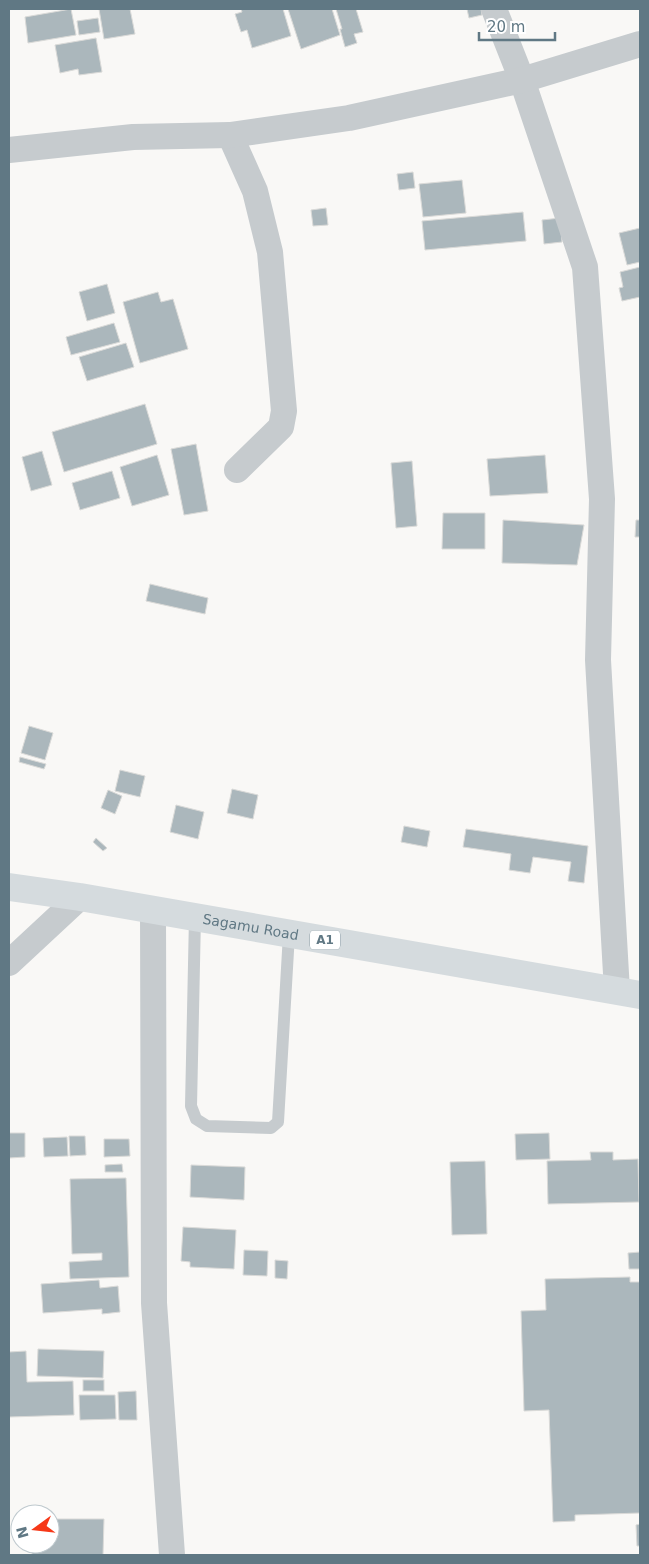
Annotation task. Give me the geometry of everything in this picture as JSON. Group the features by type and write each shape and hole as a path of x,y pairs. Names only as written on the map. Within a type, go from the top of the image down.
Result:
{"highway":[{"name":"Sagamu Road","path":"9,887 80,896 628,993"}],"street":[{"path":"494,9 522,80 585,267 602,499 598,660 628,993"},
{"path":"9,150 133,137 230,135 349,118 522,80 640,44"},
{"path":"230,135 255,191 270,252 284,411 282,427 237,470"},
{"path":"9,958 80,896"},
{"path":"9,963 80,896"},
{"path":"153,910 154,1303 172,1555"}],"lane":[{"path":"195,917 191,1106 196,1119 207,1126 271,1128 278,1122 289,934"}],"building":[{"path":"71,9 76,35 28,43 25,17"},
{"path":"99,9 130,9 135,34 104,39"},
{"path":"241,9 283,9 291,36 252,48 247,30 241,32 235,14 242,12"},
{"path":"288,9 332,9 340,35 301,49"},
{"path":"336,9 356,9 363,32 354,34 357,43 345,47"},
{"path":"467,9 481,9 482,15 469,18"},
{"path":"98,18 100,32 79,35 77,21"},
{"path":"96,38 102,72 79,75 78,69 60,73 55,45"},
{"path":"413,172 415,188 399,190 397,174"},
{"path":"462,180 466,213 423,217 419,184"},
{"path":"326,208 328,225 313,226 311,210"},
{"path":"523,212 526,241 425,250 422,221"},
{"path":"560,218 562,242 544,244 542,220"},
{"path":"640,228 640,262 627,265 619,233"},
{"path":"640,267 640,297 622,301 619,288 623,287 620,272"},
{"path":"107,284 115,313 87,321 79,292"},
{"path":"158,292 161,302 173,299 188,349 140,363 123,302"},
{"path":"114,323 120,342 71,355 66,337"},
{"path":"126,343 134,367 87,381 79,357"},
{"path":"145,404 157,444 64,472 52,432"},
{"path":"196,444 208,511 184,515 171,449"},
{"path":"42,451 52,485 31,491 22,457"},
{"path":"157,455 169,495 132,506 120,467"},
{"path":"545,455 548,493 490,496 487,459"},
{"path":"412,461 417,526 396,528 391,463"},
{"path":"112,471 120,498 80,510 72,483"},
{"path":"443,513 485,513 485,549 442,549"},
{"path":"503,520 584,525 577,565 502,563"},
{"path":"636,520 640,520 640,537 635,537"},
{"path":"150,584 208,598 205,614 146,601"},
{"path":"29,726 53,733 45,760 21,753"},
{"path":"20,757 46,764 44,769 19,762"},
{"path":"120,770 145,776 140,797 115,791"},
{"path":"232,789 258,795 253,819 227,813"},
{"path":"108,790 122,796 115,814 101,808"},
{"path":"176,805 204,812 198,839 170,832"},
{"path":"404,826 430,831 427,847 401,842"},
{"path":"466,829 588,846 584,883 568,881 571,862 533,857 530,873 509,870 511,854 463,847"},
{"path":"96,838 107,848 103,851 93,842"},
{"path":"9,1133 25,1133 25,1157 9,1158"},
{"path":"549,1133 550,1159 516,1160 515,1134"},
{"path":"69,1136 85,1136 86,1155 70,1156"},
{"path":"67,1137 68,1156 44,1157 43,1138"},
{"path":"104,1139 129,1139 130,1156 104,1157"},
{"path":"590,1152 613,1152 613,1160 638,1159 639,1202 548,1204 547,1161 591,1160"},
{"path":"485,1161 487,1234 452,1235 450,1162"},
{"path":"122,1164 123,1172 105,1172 105,1165"},
{"path":"191,1165 245,1167 244,1200 190,1197"},
{"path":"126,1178 129,1277 70,1279 69,1262 102,1260 102,1253 72,1254 70,1179"},
{"path":"183,1227 236,1230 234,1269 190,1267 190,1262 181,1261"},
{"path":"244,1250 268,1251 267,1276 243,1275"},
{"path":"640,1252 640,1269 629,1269 628,1253"},
{"path":"275,1260 288,1261 287,1279 275,1278"},
{"path":"630,1277 630,1282 640,1282 640,1513 575,1515 575,1521 553,1522 549,1410 524,1411 521,1311 546,1310 545,1279"},
{"path":"99,1280 100,1288 118,1286 120,1312 102,1314 102,1309 43,1313 41,1284"},
{"path":"38,1349 104,1351 103,1378 37,1376"},
{"path":"26,1351 27,1382 73,1381 74,1415 9,1417 9,1352"},
{"path":"83,1380 104,1380 104,1391 83,1391"},
{"path":"136,1391 137,1420 119,1420 118,1392"},
{"path":"79,1395 115,1395 116,1419 80,1420"},
{"path":"60,1519 104,1519 103,1555 32,1555 60,1554"},
{"path":"640,1524 640,1546 637,1546 636,1525"}]}
